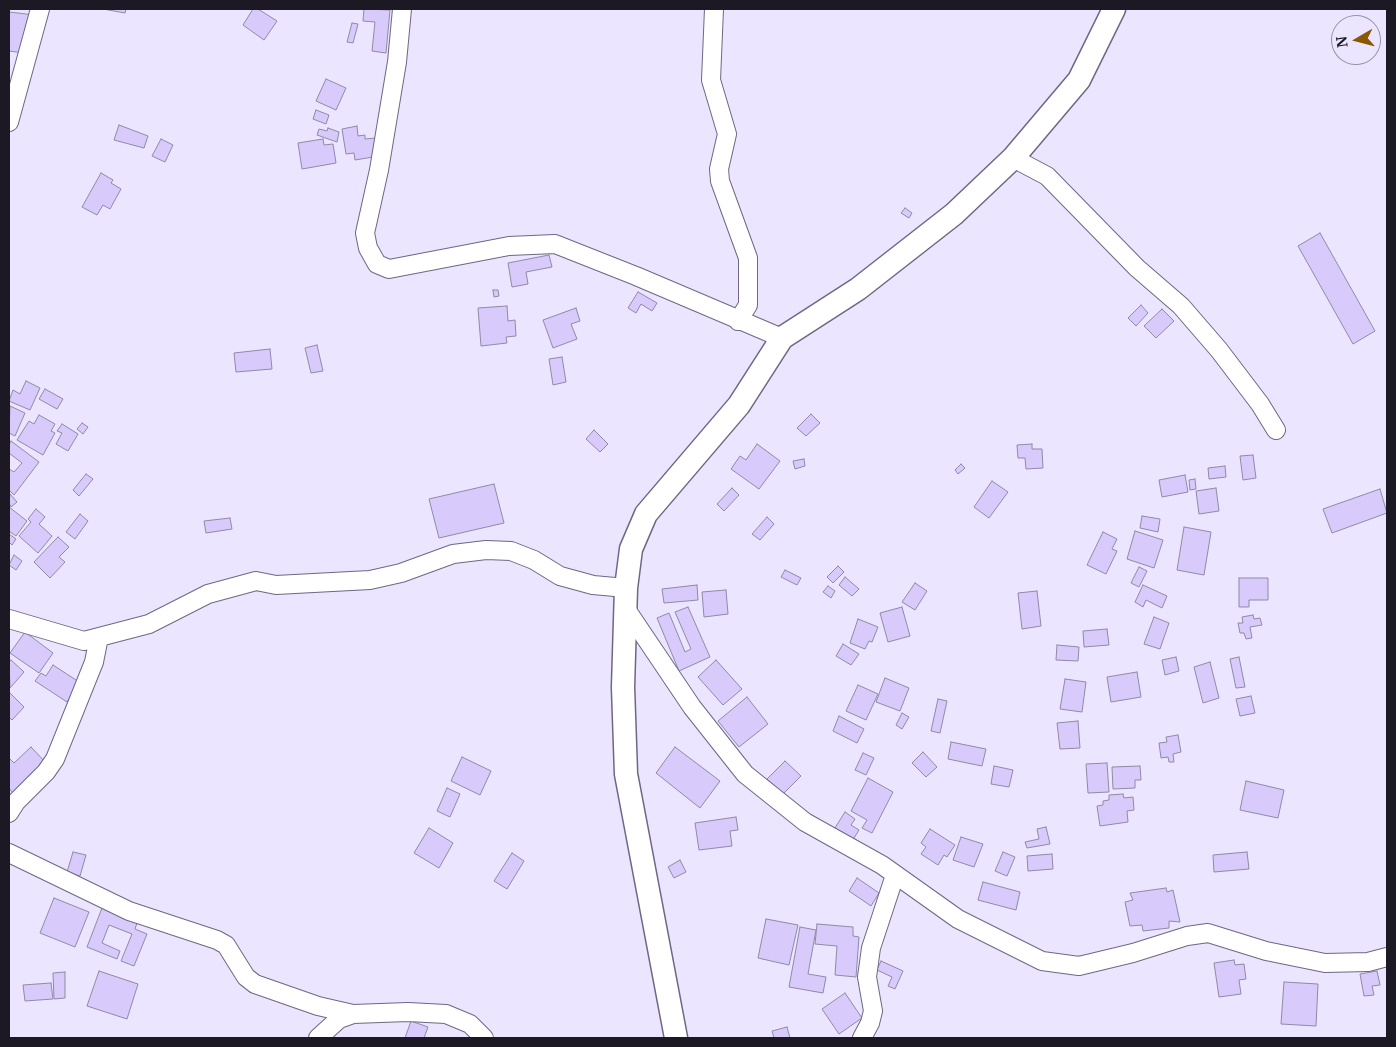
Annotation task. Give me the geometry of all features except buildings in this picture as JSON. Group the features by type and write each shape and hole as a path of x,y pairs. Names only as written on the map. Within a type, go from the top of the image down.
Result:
{"street":[{"path":"9,122 40,9"},
{"path":"402,9 397,62 379,170 365,234 368,248 377,264 389,269 509,246 555,244 782,338"},
{"path":"714,9 711,80 728,134 719,168 720,181 748,258 748,305 738,321"},
{"path":"676,1038 626,774 623,727 626,599 631,549 646,514 740,405 782,338 858,289 954,214 1013,158 1079,80 1114,9"},
{"path":"1013,158 1047,176 1137,268 1181,306 1219,350 1260,404 1276,430"},
{"path":"9,619 84,641 149,624 208,594 250,582 256,581 276,585 370,580 401,573 454,554 486,550 511,551 534,560 560,576 626,599 692,707 745,774 805,822 895,875 958,919 1042,961 1079,966 1133,953 1187,936 1208,933 1266,952 1325,964 1368,962 1387,957"},
{"path":"9,813 16,802 46,772 55,758 94,662 99,637"},
{"path":"9,852 130,911 226,945 246,977 255,984 318,1006 353,1014 408,1012 446,1014 470,1024 484,1038"},
{"path":"862,1038 870,1023 873,1011 866,977 872,948 895,875"},
{"path":"318,1038 339,1020 353,1014"}]}
